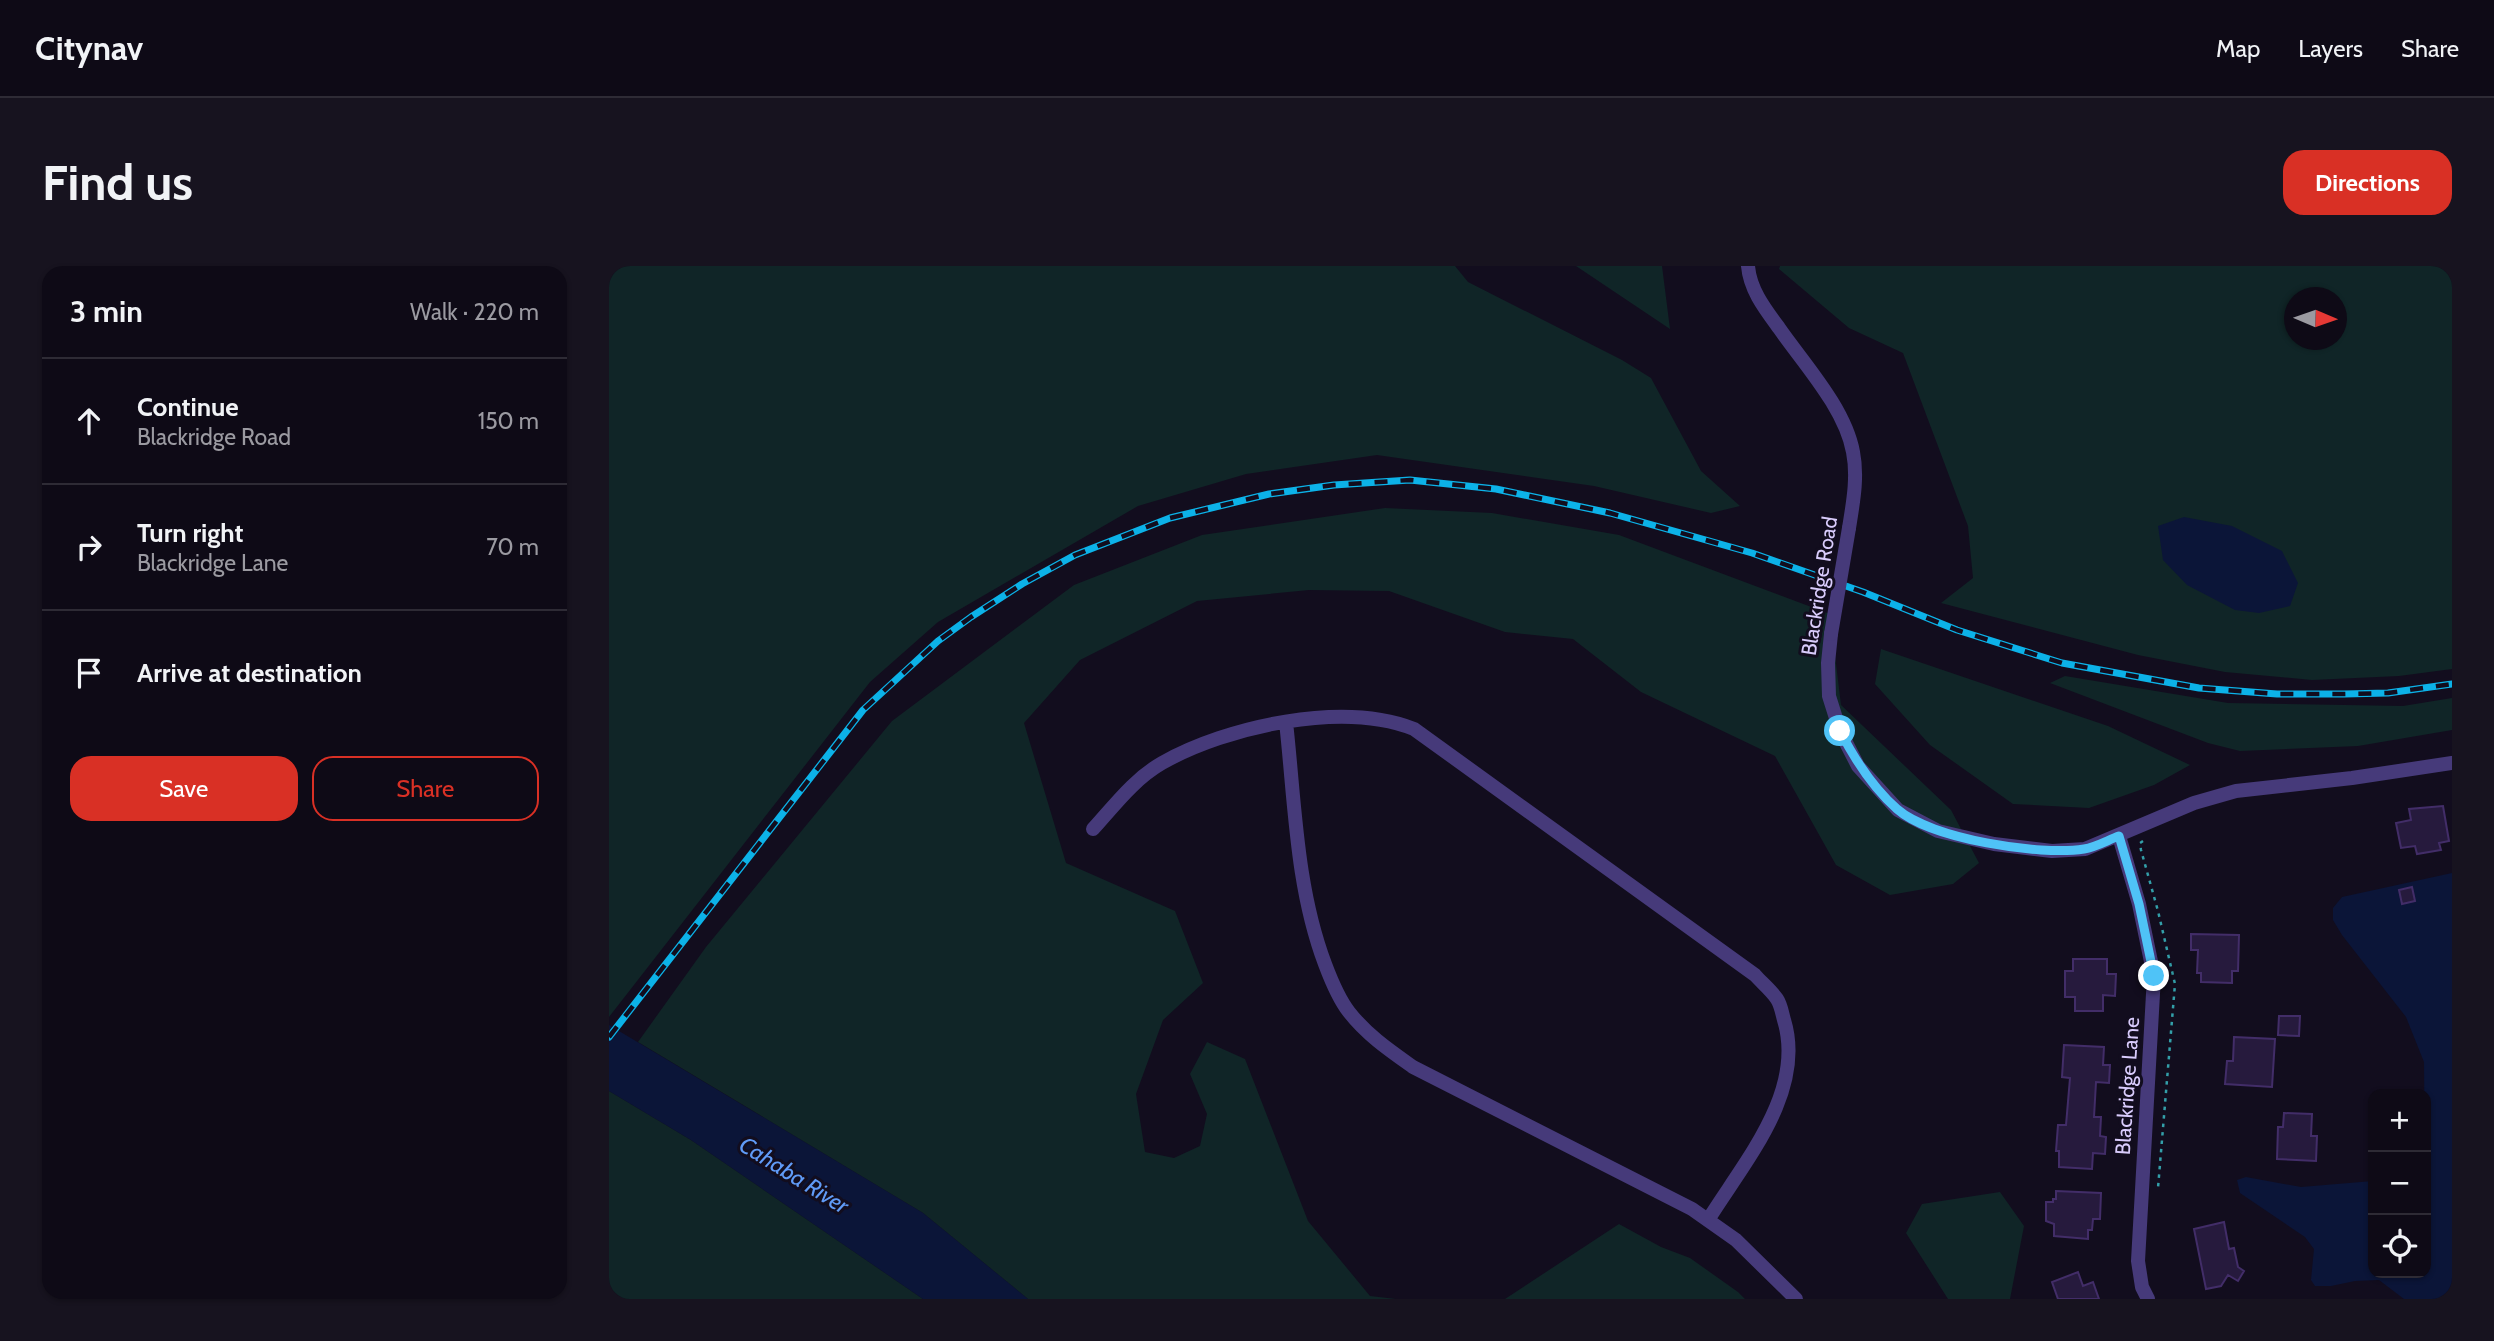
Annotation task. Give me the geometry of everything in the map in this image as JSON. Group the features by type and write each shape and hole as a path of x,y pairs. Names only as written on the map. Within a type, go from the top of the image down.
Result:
{"street":[{"name":"Blackridge Road","path":"1748,266 1748,276 1758,299 1846,427 1854,454 1855,488 1831,634 1829,696 1840,731 1858,766 1898,810 1938,831 1993,844 2052,851 2085,849 2194,803 2236,791 2452,763"},
{"path":"1093,829 1126,791 1160,764 1205,742 1286,722 1322,717 1360,716 1395,722 1414,729 1755,975 1778,1000 1787,1030 1790,1055 1784,1088 1774,1115 1708,1220"},
{"path":"1286,722 1302,877 1315,937 1346,1009 1372,1038 1413,1067 1692,1209 1736,1240 1796,1299"},
{"name":"Blackridge Lane","path":"2119,836 2139,904 2154,976 2138,1261 2142,1287 2148,1299"}],"path":[{"path":"2144,839 2140,843 2141,850 2175,984 2158,1187"}],"green space":[{"path":"609,266 1455,266 1468,282 1622,360 1651,378 1701,471 1740,506 1711,513 1594,486 1377,455 1246,474 1138,506 938,622 870,682 609,1017"},
{"path":"1576,266 1662,266 1670,329"},
{"path":"1780,266 2452,266 2452,669 2399,676 2312,680 2225,672 2138,655 1941,603 1973,578 1968,526 1903,353 1849,328 1779,269"},
{"path":"1385,508 1492,513 1619,535 1830,614 1841,705 1951,810 1979,863 1953,884 1890,895 1836,865 1775,756 1641,692 1573,639 1505,632 1389,591 1309,590 1197,601 1080,660 1024,723 1066,863 1175,911 1203,983 1163,1020 1136,1094 1145,1152 1174,1158 1200,1146 1207,1114 1190,1074 1207,1042 1245,1059 1308,1221 1370,1296 1396,1299 1028,1299 923,1213 638,1042 706,947 892,721 1074,585 1202,535"},
{"path":"1881,649 2108,726 2190,765 2154,785 2089,808 2013,804 1930,745 1875,684"},
{"path":"2065,676 2228,703 2403,706 2452,698 2452,730 2358,746 2240,751 2208,743 2050,683"},
{"path":"609,1091 691,1140 923,1299 609,1299"},
{"path":"2000,1192 2024,1226 2010,1299 1948,1299 1906,1233 1922,1204"},
{"path":"1619,1224 1661,1247 1690,1258 1745,1299 1505,1299"}],"water":[{"path":"2184,517 2232,526 2282,551 2298,583 2290,606 2259,613 2235,610 2187,585 2163,560 2158,526"},
{"path":"2452,873 2452,1299 2404,1299 2379,1280 2315,1286 2311,1280 2314,1249 2305,1237 2240,1193 2237,1180 2246,1177 2301,1187 2368,1181 2368,1278 2431,1278 2431,1089 2424,1089 2424,1062 2406,1017 2333,920 2333,908 2342,897"},
{"name":"Cahaba River","path":"609,1025 923,1213 1028,1299 923,1299 691,1140 609,1091"}],"building":[{"path":"2443,806 2449,841 2439,843 2441,850 2417,854 2415,846 2401,848 2396,823 2411,820 2409,809"},
{"path":"2412,887 2415,901 2402,904 2399,890"},
{"path":"2191,934 2239,935 2238,971 2232,971 2232,983 2201,982 2201,973 2197,973 2198,950 2191,950"},
{"path":"2073,959 2107,959 2107,974 2116,974 2115,996 2103,995 2103,1011 2075,1011 2075,997 2065,997 2065,971 2073,971"},
{"path":"2279,1016 2300,1016 2299,1036 2278,1035"},
{"path":"2234,1037 2275,1039 2272,1087 2225,1084 2227,1061 2233,1061"},
{"path":"2064,1045 2104,1047 2103,1065 2110,1065 2109,1083 2096,1082 2094,1117 2101,1117 2100,1136 2106,1137 2105,1154 2093,1153 2092,1169 2059,1167 2059,1151 2056,1151 2058,1125 2066,1125 2070,1078 2062,1077"},
{"path":"2284,1113 2312,1114 2311,1136 2317,1136 2316,1161 2277,1159 2278,1127 2283,1127"},
{"path":"2056,1191 2101,1193 2100,1219 2093,1219 2092,1230 2088,1230 2088,1239 2054,1236 2054,1224 2046,1221 2046,1202 2056,1199"},
{"path":"2224,1222 2229,1249 2234,1248 2238,1267 2244,1271 2238,1281 2228,1275 2221,1286 2206,1289 2194,1229"},
{"path":"2078,1272 2083,1286 2093,1282 2099,1299 2058,1299 2052,1282"}],"railway":[{"path":"609,1037 863,710 938,641 1022,584 1075,555 1170,518 1269,494 1334,485 1410,480 1496,489 1610,513 1752,553 1863,592 1957,630 2062,663 2199,688 2277,694 2344,694 2388,693 2452,684"}],"route":[{"path":"1840,731 1858,766 1898,810 1938,831 1993,844 2052,851 2085,849 2119,836 2139,904 2154,976"}]}
